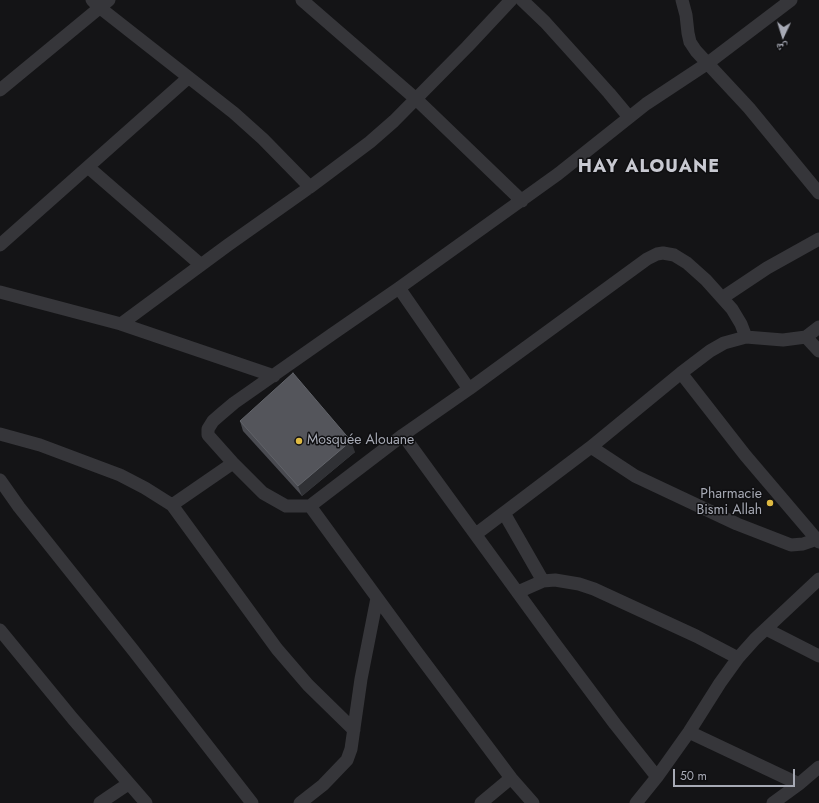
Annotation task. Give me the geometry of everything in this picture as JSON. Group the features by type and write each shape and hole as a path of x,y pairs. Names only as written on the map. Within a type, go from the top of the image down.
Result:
{"street":[{"path":"302,0 416,99 522,201"},
{"path":"121,324 370,142 416,99 511,0"},
{"path":"522,0 550,27 629,117"},
{"path":"682,0 690,42 696,51 708,62 749,108 819,193"},
{"path":"746,337 741,324 732,309 706,280 687,263 674,255 663,253 657,254 648,259 469,390 403,435 310,506 286,506 263,493 208,435 208,429 221,414 522,201 646,104 708,62 791,0"},
{"path":"1,88 47,52 100,2 133,33 239,118 310,187"},
{"path":"0,245 188,78"},
{"path":"88,168 201,265"},
{"path":"722,298 767,268 819,239"},
{"path":"399,288 469,390"},
{"path":"0,292 121,324 274,376"},
{"path":"476,534 591,447 710,351 724,344 746,337 784,340 806,337 819,327"},
{"path":"806,337 819,351"},
{"path":"591,447 635,476 744,527 792,545 818,541 745,455 681,374"},
{"path":"0,434 40,445 120,476 145,488 172,505 277,649 308,685 354,730"},
{"path":"403,435 615,724 657,777"},
{"path":"172,505 233,463"},
{"path":"0,480 19,508 133,650 252,803"},
{"path":"310,506 511,778 533,803"},
{"path":"504,513 543,581"},
{"path":"518,592 543,581 555,580 579,584 594,589 696,636 738,658"},
{"path":"636,803 657,777 689,732 709,699 738,658 766,629 819,580"},
{"path":"300,803 323,785 347,760 354,730 361,679 377,598"},
{"path":"766,629 819,656"},
{"path":"0,630 50,692 146,803"},
{"path":"689,732 799,784"},
{"path":"773,803 819,767"},
{"path":"481,803 511,778"},
{"path":"100,803 128,784"}],"building":[{"name":"Mosquée Alouane","path":"293,373 351,441 298,486 240,421"}],"place":[{"name":"Mosquée Alouane","path":"299,441"},
{"name":"Pharmacie Bismi Allah","path":"770,503"}],"district":[{"name":"HAY ALOUANE","path":"649,168"}]}
